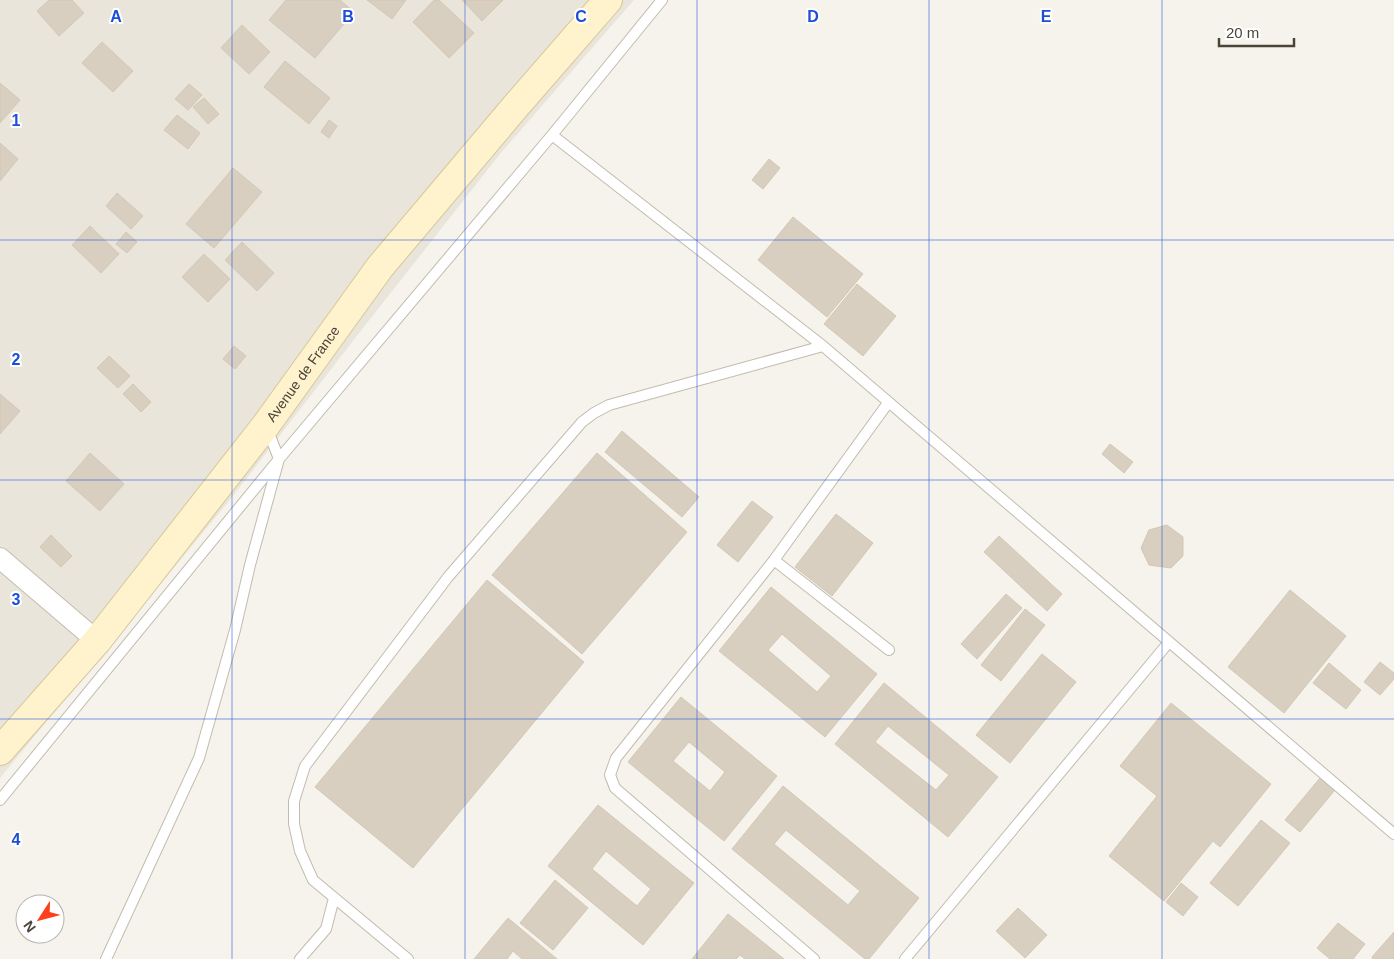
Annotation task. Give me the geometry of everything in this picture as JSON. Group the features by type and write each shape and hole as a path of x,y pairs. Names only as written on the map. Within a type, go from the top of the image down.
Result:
{"street":[{"name":"Avenue de France","path":"0,751 97,640 266,425 380,267 608,0"},
{"path":"0,558 97,640"}],"lane":[{"path":"0,800 279,459 552,135 662,0"},
{"path":"552,135 823,346 1394,834"},
{"path":"408,959 313,880 300,851 294,824 294,801 305,766 448,577 582,422 609,405 823,346"},
{"path":"814,959 615,788 610,775 616,758 774,560 888,403"},
{"path":"106,959 199,758 235,630 250,565 279,459 266,425"},
{"path":"774,560 889,650"},
{"path":"905,959 1169,642"},
{"path":"300,959 326,929 334,898"}],"shaded area":[{"path":"0,0 634,0 500,154 229,501 0,778"}],"building":[{"path":"49,0 72,0 84,13 59,36 37,11"},
{"path":"286,0 340,0 354,12 315,58 269,20"},
{"path":"367,0 406,0 392,19"},
{"path":"434,0 439,0 474,33 449,58 413,22"},
{"path":"462,0 503,0 482,21"},
{"path":"242,25 270,52 249,74 221,48"},
{"path":"102,42 133,71 113,92 82,63"},
{"path":"285,61 330,98 309,124 264,87"},
{"path":"0,83 20,100 0,123"},
{"path":"189,84 202,95 188,110 175,99"},
{"path":"204,98 219,114 208,124 193,107"},
{"path":"177,115 200,133 188,149 164,130"},
{"path":"329,120 337,126 329,138 321,132"},
{"path":"0,143 18,159 0,181"},
{"path":"769,159 780,168 763,189 752,180"},
{"path":"233,168 262,192 214,248 186,224"},
{"path":"117,193 143,216 131,229 106,206"},
{"path":"793,217 863,274 827,317 758,260"},
{"path":"90,226 119,254 101,273 72,245"},
{"path":"126,232 137,242 127,253 116,244"},
{"path":"242,242 274,273 257,291 225,260"},
{"path":"204,254 230,279 208,302 182,277"},
{"path":"857,284 896,316 863,356 824,324"},
{"path":"234,346 246,356 235,369 223,359"},
{"path":"109,356 130,376 118,388 97,368"},
{"path":"133,384 151,402 141,412 123,394"},
{"path":"0,394 20,411 0,434"},
{"path":"622,431 699,497 682,517 605,452"},
{"path":"1110,444 1133,462 1124,473 1102,454"},
{"path":"90,453 124,484 100,511 66,481"},
{"path":"597,453 687,532 582,654 492,575"},
{"path":"752,501 773,517 738,562 717,545"},
{"path":"836,514 873,543 832,596 795,567"},
{"path":"1167,525 1183,537 1183,556 1171,568 1149,565 1141,548 1149,530"},
{"path":"51,535 72,556 61,567 40,547"},
{"path":"999,536 1062,594 1047,611 984,552"},
{"path":"487,580 584,662 413,868 315,787"},
{"path":"771,587 877,674 825,737 719,651","holes":["782,634 831,676 817,692 768,650"]},
{"path":"1290,590 1346,636 1284,713 1228,667"},
{"path":"1006,594 1022,608 977,659 961,644"},
{"path":"1025,609 1045,625 1001,681 981,665"},
{"path":"1042,654 1076,682 1010,763 976,735"},
{"path":"1380,662 1394,673 1394,679 1380,695 1364,682"},
{"path":"1329,663 1361,690 1346,709 1313,683"},
{"path":"884,683 998,777 948,837 835,744","holes":["888,726 949,775 936,790 875,742"]},
{"path":"681,697 777,776 724,841 628,762","holes":["689,742 725,772 710,791 673,761"]},
{"path":"1171,703 1271,784 1220,847 1213,841 1164,901 1109,856 1157,796 1120,766"},
{"path":"1320,778 1335,790 1300,832 1285,820"},
{"path":"783,786 919,898 869,959 865,959 732,849","holes":["786,830 860,891 848,905 774,844"]},
{"path":"598,805 694,883 643,945 548,866","holes":["606,851 651,889 637,906 592,869"]},
{"path":"1261,820 1290,843 1238,906 1210,883"},
{"path":"555,880 588,908 553,950 520,923"},
{"path":"1181,883 1198,897 1183,916 1166,902"},
{"path":"1018,908 1047,935 1025,958 996,931"},
{"path":"728,914 784,959 745,959 740,955 736,959 692,959"},
{"path":"508,918 557,959 522,959 513,951 507,959 474,959"},
{"path":"1338,923 1365,944 1353,959 1330,959 1317,948"},
{"path":"1394,932 1394,959 1373,959 1372,957"}]}
